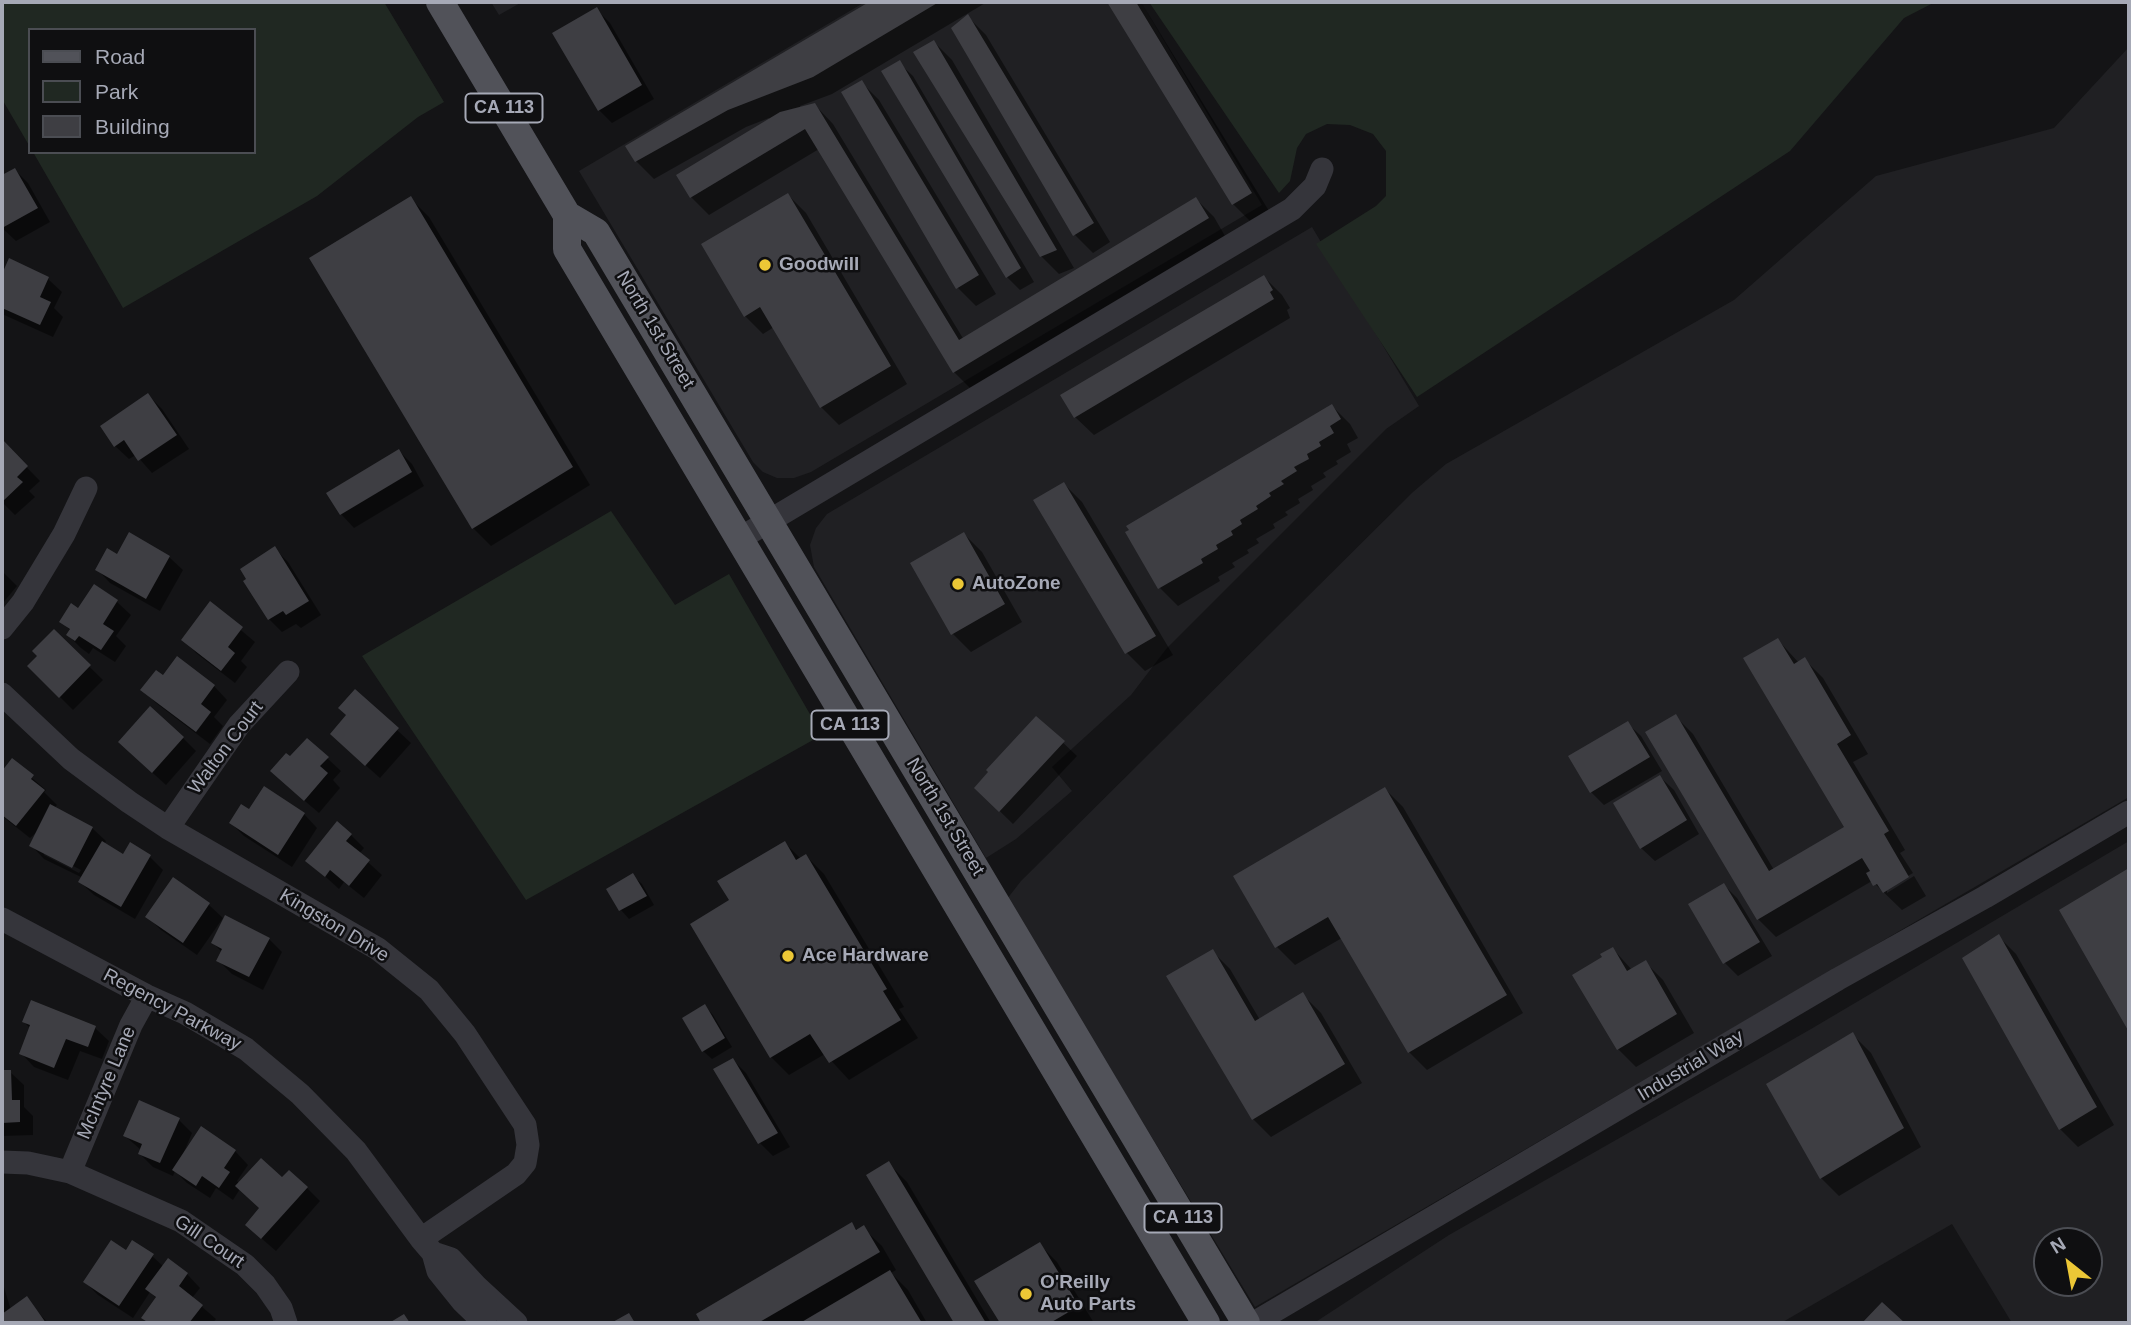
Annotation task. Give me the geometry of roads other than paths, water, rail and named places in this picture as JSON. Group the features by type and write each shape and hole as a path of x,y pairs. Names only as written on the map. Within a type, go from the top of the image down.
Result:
{"main road":[{"name":"North 1st Street","path":"440,2 567,215 596,232 1246,1323"},
{"name":"North 1st Street","path":"567,215 567,249 1206,1323"}],"street":[{"path":"739,539 1292,209 1315,186 1322,169"},
{"path":"2,628 23,602 64,534 86,488"},
{"name":"Walton Court","path":"168,828 239,725 288,672"},
{"name":"Kingston Drive","path":"2,694 71,759 168,828 378,949 429,990 465,1034 525,1125 527,1154 525,1163 516,1174 427,1246"},
{"name":"Industrial Way","path":"1254,1323 1838,979 2129,812"},
{"name":"Regency Parkway","path":"2,919 185,1013 246,1049 300,1094 356,1151 427,1246 438,1271 463,1302 485,1323"},
{"name":"McIntyre Lane","path":"70,1171 131,1025 148,996"},
{"name":"Gill Court","path":"2,1162 29,1163 70,1171 181,1221 245,1265 265,1285 281,1308 286,1323"},
{"name":"Regency Parkway","path":"427,1246 451,1259 516,1323"}],"place":[{"name":"Goodwill","path":"765,265"},
{"name":"AutoZone","path":"958,584"},
{"name":"Ace Hardware","path":"788,956"},
{"name":"O'Reilly Auto Parts","path":"1026,1294"}]}
